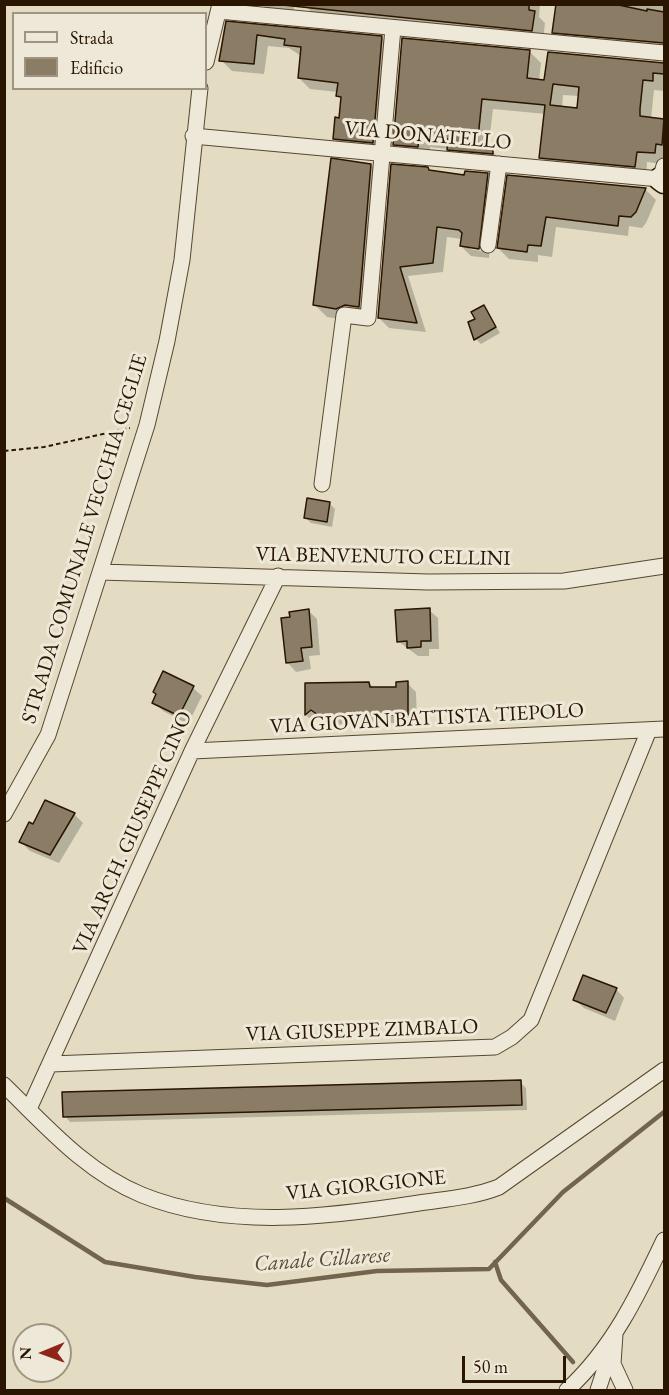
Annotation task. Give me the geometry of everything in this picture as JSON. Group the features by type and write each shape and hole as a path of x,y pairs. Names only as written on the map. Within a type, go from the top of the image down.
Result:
{"street":[{"path":"207,58 220,8 393,28 664,53"},
{"path":"322,484 344,315 368,318 393,28"},
{"name":"STRADA COMUNALE VECCHIA CEGLIE","path":"4,814 48,735 147,425 167,341 182,260 193,136 200,90"},
{"name":"VIA DONATELLO","path":"193,136 499,164 663,176"},
{"path":"488,245 499,164"},
{"name":"VIA BENVENUTO CELLINI","path":"100,572 428,582 564,581 664,566"},
{"name":"VIA ARCH. GIUSEPPE CINO","path":"29,1109 192,751 278,576"},
{"name":"VIA GIOVAN BATTISTA TIEPOLO","path":"192,751 657,730"},
{"name":"VIA GIUSEPPE ZIMBALO","path":"51,1064 495,1047 513,1037 531,1020 657,730"},
{"name":"VIA GIORGIONE","path":"4,1085 76,1156 140,1194 193,1211 273,1218 334,1215 484,1193 499,1187 664,1070"},
{"path":"567,1390 585,1373 615,1334 664,1240"},
{"path":"598,1390 615,1334"},
{"path":"615,1334 613,1364 625,1390"},
{"path":"579,1390 585,1373"}],"path":[{"path":"4,451 44,447 147,425"}],"building":[{"path":"273,4 529,4 529,10 535,11 532,31"},
{"path":"556,4 614,4 664,12 664,43 552,33"},
{"path":"226,21 382,36 373,143 333,139 335,117 339,118 341,97 336,96 338,83 298,78 301,47 284,45 285,39 257,35 254,64 219,61"},
{"path":"402,38 530,50 527,78 544,80 548,52 664,63 664,74 653,73 653,81 643,80 640,109 640,116 664,119 662,145 656,144 655,153 637,152 635,167 539,158 545,105 482,99 477,148 493,150 493,154 447,150 448,139 419,137 418,147 393,145","holes":["553,84 579,87 577,108 550,105"]},
{"path":"331,158 371,164 359,307 345,305 336,309 313,305"},
{"path":"391,164 428,167 429,170 464,175 465,171 488,173 479,249 460,246 462,233 459,230 437,227 433,263 400,267 417,323 378,318"},
{"path":"507,175 646,188 636,212 631,217 619,216 618,226 546,217 541,246 528,245 527,252 497,248"},
{"path":"484,305 496,327 474,340 468,322 475,319 471,312"},
{"path":"307,498 330,502 327,522 304,518"},
{"path":"430,608 431,641 421,641 421,647 407,648 407,641 397,642 395,610"},
{"path":"309,609 312,647 301,648 303,661 286,663 281,618 290,617 289,612"},
{"path":"163,671 194,686 179,716 152,703 156,694 153,692"},
{"path":"408,681 408,715 328,715 322,718 311,710 305,715 305,683 369,682 370,687 396,687 396,682"},
{"path":"45,800 75,813 50,855 19,842 29,822 33,824"},
{"path":"583,975 617,988 606,1013 573,1000"},
{"path":"521,1080 522,1105 63,1117 62,1092"}],"waterway":[{"name":"Canale Cillarese","path":"4,1198 105,1262 195,1277 267,1285 377,1271 489,1269 563,1192 664,1112"},
{"name":"Canale Cillarese","path":"495,1262 501,1280 573,1362"}]}
